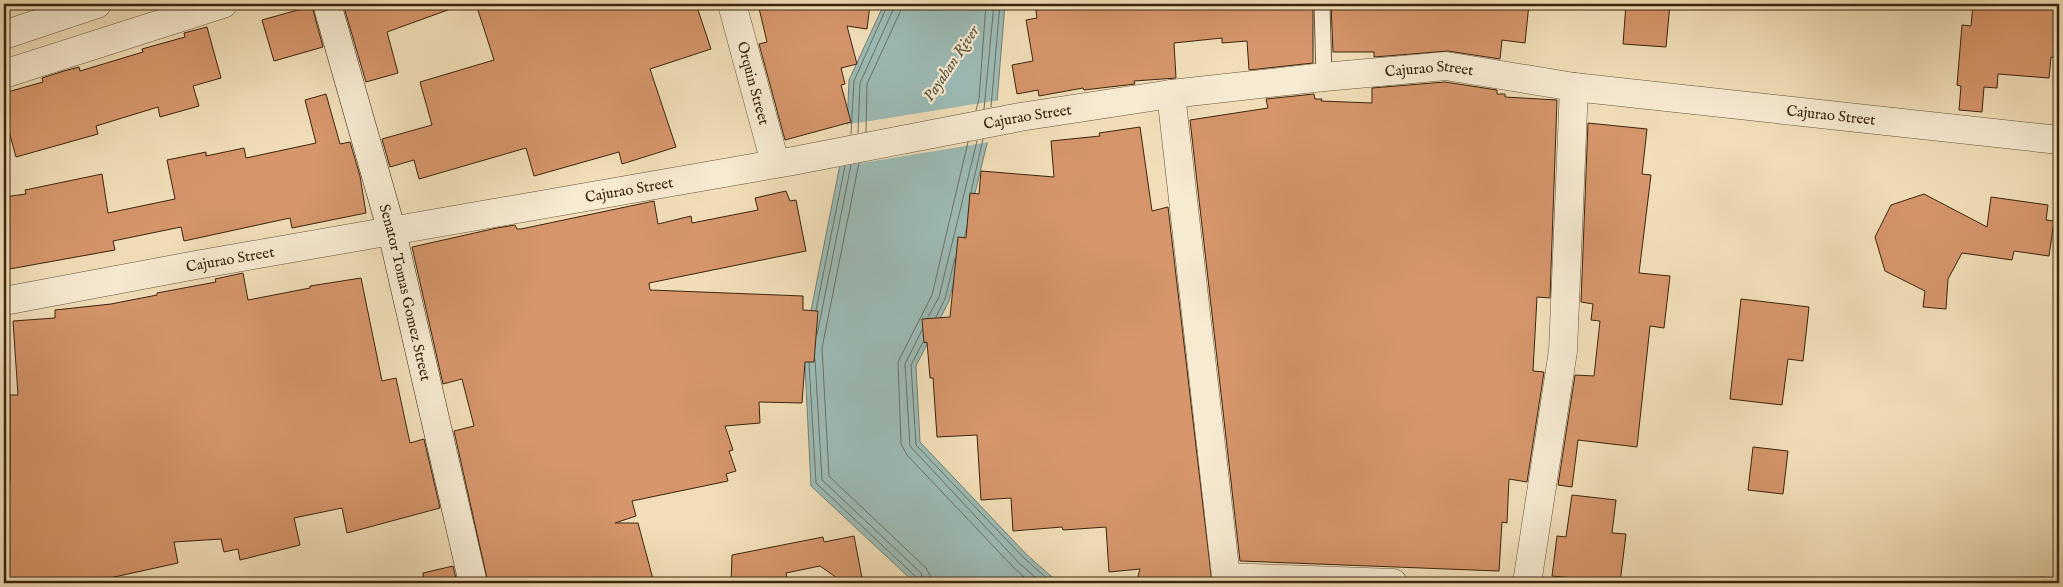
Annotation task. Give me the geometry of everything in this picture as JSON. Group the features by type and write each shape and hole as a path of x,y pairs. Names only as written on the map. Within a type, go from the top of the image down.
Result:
{"street":[{"path":"4,35 97,4"},
{"path":"4,74 223,4"},
{"name":"Senator Tomas Gomez Street","path":"327,4 392,232 474,583"},
{"name":"Orquin Street","path":"732,4 784,162"},
{"name":"Cajurao Street","path":"4,301 1020,118 1172,94 1446,66 1574,87 2059,140"},
{"path":"1527,583 1563,351 1574,87"},
{"path":"1172,94 1226,577 1393,583"}],"lane":[{"path":"1322,4 1324,77"}],"water":[{"name":"Payahan River","path":"884,4 1005,4 997,102 949,301 916,366 920,442 1027,555 1059,583 915,583 811,486 804,346 847,129 849,80"},
{"path":"2045,577 2059,580 2059,583 1858,583 1886,579"}],"pier":[{"path":"1000,100 990,142 837,167 845,125"}],"building":[{"path":"343,4 456,4 456,7 387,32 398,73 366,82"},
{"path":"476,4 696,4 711,49 650,69 676,147 622,164 619,152 534,176 526,148 419,179 414,160 390,167 382,139 432,125 420,82 494,60"},
{"path":"758,4 870,4 867,29 847,26 857,64 841,68 845,84 841,85 851,122 785,140 759,44 767,42"},
{"path":"1035,4 1065,4 1066,9 1109,4 1163,4 1164,9 1222,4 1313,4 1313,63 1249,70 1247,41 1222,43 1222,38 1174,43 1176,78 1134,81 1135,84 1084,90 1083,88 1039,96 1038,90 1017,94 1012,65 1033,61 1026,20 1037,18"},
{"path":"1331,4 1529,4 1525,43 1502,40 1500,59 1448,51 1374,57 1374,52 1333,52"},
{"path":"1626,4 1670,4 1666,47 1623,44"},
{"path":"1973,4 2059,4 2059,58 2051,57 2049,78 1998,74 1997,88 1984,87 1982,112 1959,110 1961,86 1957,85 1962,25 1971,26"},
{"path":"312,6 323,47 274,61 262,20"},
{"path":"207,27 221,78 193,86 199,106 160,117 158,107 96,126 98,134 16,157 4,113 4,93 43,82 42,78 64,71 79,67 80,71 143,52 142,49 185,37 184,33"},
{"path":"1445,82 1497,90 1497,94 1505,94 1505,97 1557,100 1550,298 1537,297 1533,371 1544,372 1527,482 1509,479 1507,523 1502,522 1499,571 1240,561 1190,120 1268,108 1266,99 1314,94 1315,99 1322,99 1321,101 1372,103 1372,88"},
{"path":"326,94 340,144 350,142 360,176 366,213 292,228 290,218 184,241 181,227 113,241 115,250 4,270 4,197 26,194 25,190 102,174 108,213 175,199 167,160 206,152 206,156 244,148 246,158 316,143 305,100"},
{"path":"1588,123 1647,129 1642,174 1651,175 1639,273 1670,276 1664,328 1650,326 1637,447 1578,440 1572,487 1558,485 1575,375 1594,376 1600,321 1591,320 1593,304 1581,302"},
{"path":"1140,127 1152,211 1168,207 1212,583 1136,583 1140,569 1109,572 1106,527 1063,530 1062,527 1013,531 1011,498 981,500 977,435 937,437 933,378 930,378 927,342 924,343 922,319 950,317 958,237 966,238 970,193 979,194 981,171 1054,177 1051,141 1100,136 1099,133"},
{"path":"786,191 790,201 796,200 806,251 649,283 650,290 803,296 803,310 818,311 814,362 805,362 802,403 759,402 760,423 725,426 733,450 729,451 736,471 726,474 728,481 632,501 636,516 615,523 638,523 654,583 488,583 454,431 474,426 462,379 443,384 412,247 497,228 515,225 517,229 521,229 654,201 658,224 691,216 692,223 758,210 755,198"},
{"path":"1924,194 1987,227 1991,197 2048,205 2046,220 2054,221 2049,256 2014,251 2012,260 1962,253 1948,279 1946,309 1923,307 1925,291 1885,271 1875,237 1891,205"},
{"path":"243,273 248,300 310,288 310,286 361,278 382,381 396,378 410,443 424,439 440,508 347,533 342,508 294,518 300,545 240,560 238,549 224,552 221,539 174,542 178,563 87,583 4,583 6,481 10,481 10,395 18,395 13,321 55,318 55,310 111,304 157,295 157,293 216,282 215,279"},
{"path":"1741,299 1809,307 1803,361 1788,359 1782,405 1730,399"},
{"path":"1753,447 1788,451 1783,494 1748,490"},
{"path":"1572,495 1616,500 1612,533 1626,534 1620,583 1552,576 1557,536 1566,537"},
{"path":"854,536 863,583 844,583 820,566 786,573 788,583 731,583 732,555 823,537 824,542"},
{"path":"453,566 457,583 424,583 423,573"}]}
